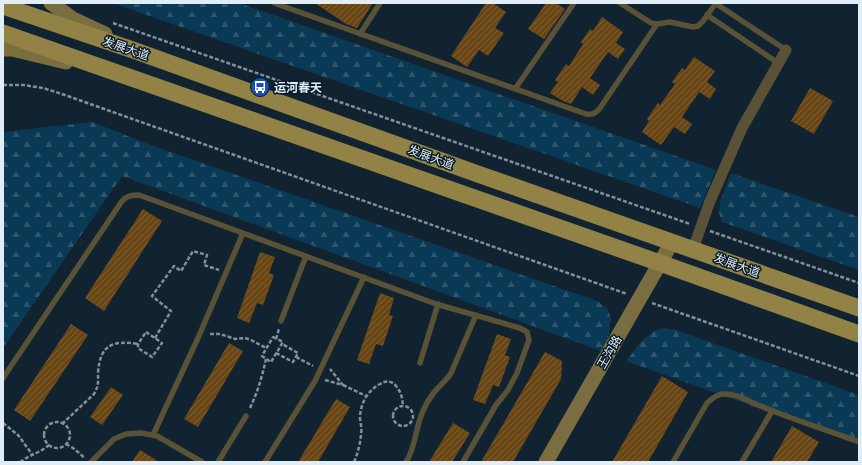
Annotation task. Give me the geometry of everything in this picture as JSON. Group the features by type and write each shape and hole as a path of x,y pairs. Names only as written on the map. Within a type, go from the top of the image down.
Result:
{"main road":[{"name":"发展大道","path":"3,6 148,55 460,168 859,308"},
{"name":"发展大道","path":"3,33 859,334"}],"street":[{"path":"50,3 73,18 148,55"},
{"path":"3,49 12,49 138,80"},
{"path":"693,249 710,200 742,128 786,50"},
{"name":"王沟路","path":"546,462 672,242"}],"lane":[{"path":"274,3 592,115 597,112 657,24"},
{"path":"360,34 380,3"},
{"path":"515,89 574,3"},
{"path":"620,3 651,23 657,24 670,22 693,27 698,26 716,3 786,50"},
{"path":"707,15 778,62"},
{"path":"3,378 122,201 132,195 139,195 364,278 438,304 520,328 527,332 529,340 517,373 508,390 496,405 463,462"},
{"path":"153,435 198,338 243,233"},
{"path":"281,321 306,256"},
{"path":"265,462 321,370 364,278"},
{"path":"420,363 438,304"},
{"path":"406,462 413,446 418,422 423,411 432,395 447,380 451,373 476,315"},
{"path":"673,462 707,403 711,399 721,394 735,395 772,411 859,442"},
{"path":"742,462 772,411"},
{"path":"218,462 246,416"},
{"path":"90,462 114,439 126,434 141,433 157,436 202,462"}],"path":[{"path":"106,20 859,283"},
{"path":"3,85 23,85 43,88 62,94 859,376"},
{"path":"155,338 171,311 152,296 174,266 181,271 193,251 207,256 204,265 226,272"},
{"path":"146,332 162,343 152,357 138,348 138,344 146,332"},
{"path":"198,338 212,333 220,334 235,339 245,338 266,348"},
{"path":"276,353 293,362 298,353 273,337 262,356 271,362 276,353 282,344"},
{"path":"62,424 94,394 98,383 99,363 106,348 121,342 138,344"},
{"path":"296,356 321,370"},
{"path":"246,416 257,394 266,359"},
{"path":"324,362 343,384"},
{"path":"316,379 343,384 366,396"},
{"path":"354,462 358,453 361,438 361,410 363,401 371,390 384,382 393,382 402,394 403,406"},
{"path":"403,406 409,408 413,414 410,423 404,426 396,422 394,416 394,413 398,408 403,406"},
{"path":"3,423 18,435 32,454"},
{"path":"54,423 62,424 70,434 66,444 57,448 49,445 44,439 44,434 47,427 54,423"},
{"path":"66,444 90,462"},
{"path":"20,462 26,457 43,450 49,445"}],"green space":[{"path":"114,3 239,3 716,170 700,208"},
{"path":"92,122 148,144 597,301 608,309 611,320 607,343 601,351 122,176 3,348 3,132"},
{"path":"731,173 859,217 859,270 722,222 719,213 720,202"},
{"path":"663,328 676,330 859,395 859,444 626,361 642,341 654,331"}],"building":[{"path":"315,3 373,3 357,28 346,24"},
{"path":"486,3 493,3 506,12 495,28 504,33 488,56 479,50 467,67 451,56"},
{"path":"546,3 556,3 565,9 544,39 528,29"},
{"path":"602,17 623,32 616,43 625,49 618,59 608,52 590,78 600,85 593,95 582,87 571,104 563,101 550,93 558,82 555,80 566,64 569,66 583,44 581,42 590,29 593,31"},
{"path":"694,57 715,71 707,82 716,89 710,99 699,92 682,117 692,124 685,134 674,127 661,145 642,132 649,121 647,119 658,103 660,105 675,84 672,82 682,68 685,70"},
{"path":"810,88 833,101 814,134 791,121"},
{"path":"143,209 162,221 104,311 85,298"},
{"path":"260,252 275,257 269,273 274,275 263,305 257,303 249,323 237,318"},
{"path":"380,293 394,298 389,315 393,316 383,346 376,344 369,364 357,360"},
{"path":"71,324 88,335 30,421 14,410"},
{"path":"497,334 511,339 505,355 510,357 499,387 493,385 485,404 473,400"},
{"path":"229,343 243,351 198,427 184,419"},
{"path":"545,352 562,361 561,379 513,462 481,462"},
{"path":"662,376 688,392 648,462 612,462"},
{"path":"111,387 123,395 102,425 90,417"},
{"path":"336,399 350,407 318,462 298,462"},
{"path":"453,423 470,433 452,462 429,462"},
{"path":"792,426 819,442 807,462 771,462"},
{"path":"140,450 159,462 132,462"}],"place":[{"name":"运河春天","path":"260,87"}]}
